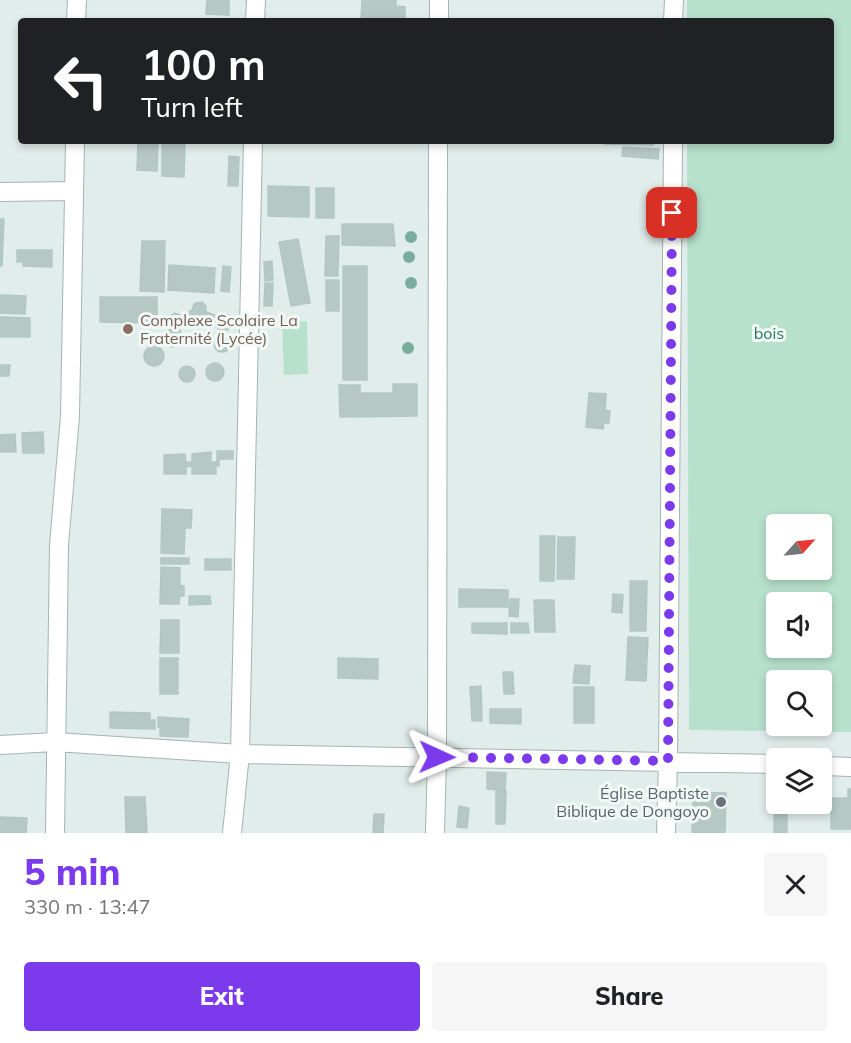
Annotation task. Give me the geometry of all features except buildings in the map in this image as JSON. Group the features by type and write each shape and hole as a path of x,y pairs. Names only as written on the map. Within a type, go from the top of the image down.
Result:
{"street":[{"path":"76,18 77,0"},
{"path":"255,18 256,0"},
{"path":"439,0 439,18"},
{"path":"673,18 674,0"},
{"path":"55,833 58,545 70,416 75,144"},
{"path":"232,833 240,754 253,144"},
{"path":"435,833 438,144"},
{"path":"666,833 673,144"},
{"path":"0,192 74,191"},
{"path":"0,745 55,742 240,754 766,765"},
{"path":"832,766 851,766"}],"green space":[{"name":"bois","path":"687,0 851,0 851,732 832,732 832,670 766,670 766,731 689,730 687,144 834,144 834,18 687,18"},
{"path":"307,321 308,374 284,375 282,322"}],"place":[{"name":"Complexe Scolaire La Fraternité (Lycée)","path":"128,329"},
{"name":"Église Baptiste Biblique de Dongoyo","path":"721,802"}],"route":[{"path":"437,757 668,761 672,213"}]}
